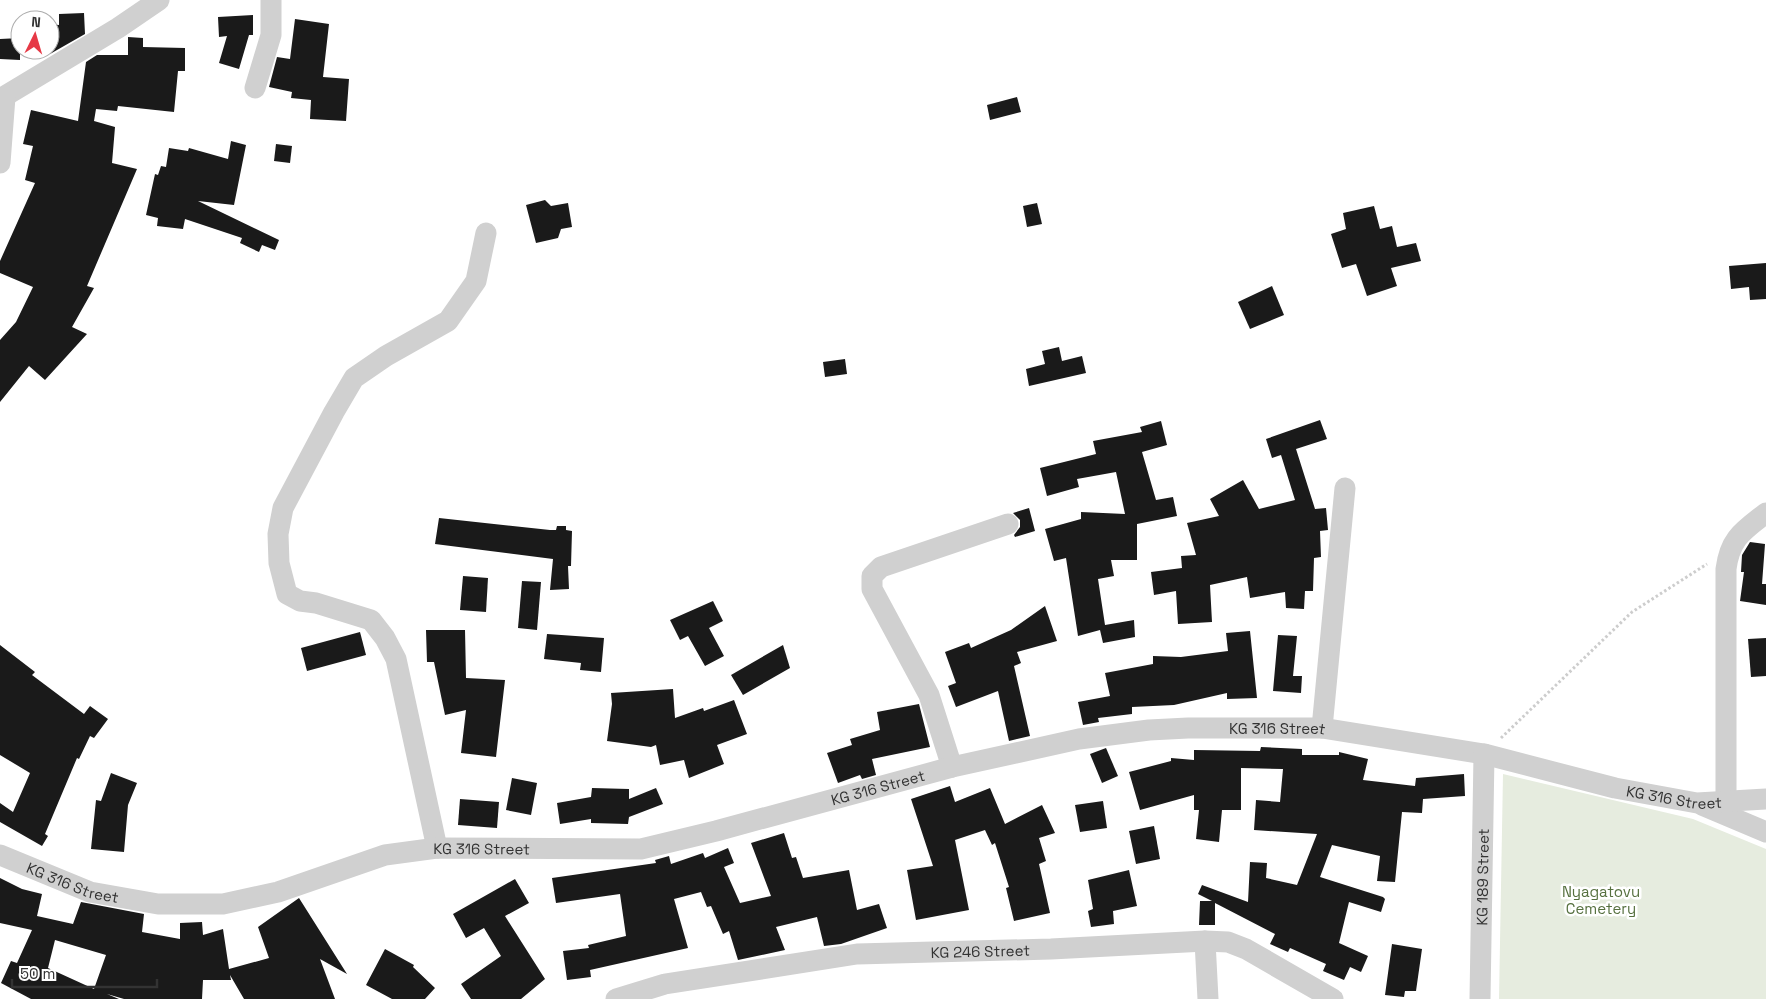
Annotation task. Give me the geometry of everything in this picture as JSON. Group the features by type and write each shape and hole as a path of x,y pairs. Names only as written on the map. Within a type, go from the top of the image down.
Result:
{"street":[{"path":"0,163 2,98 159,0"},
{"path":"255,88 271,35 272,0"},
{"path":"437,848 396,659 385,638 371,620 316,603 300,601 287,594 279,563 278,534 283,508 354,378 386,356 448,321 476,281 486,234"},
{"path":"1322,728 1345,488"},
{"path":"1726,801 1726,568 1728,550 1740,534 1766,513"},
{"path":"952,767 929,695 872,589 872,576 881,567 1008,524"},
{"name":"KG 316 Street","path":"0,855 90,892 158,904 224,904 278,892 385,855 437,848 641,849 716,832 952,767 1079,739 1149,730 1322,728 1484,754 1615,788 1697,803 1766,799"},
{"name":"KG 189 Street","path":"1480,999 1484,754"},
{"path":"1697,803 1766,832"},
{"path":"1205,941 1208,999"},
{"name":"KG 246 Street","path":"616,999 665,984 857,954 1051,949 1205,941 1228,942 1246,948 1334,999"}],"path":[{"path":"1484,754 1632,612 1728,550"}],"green space":[{"name":"Nyagatovu Cemetery","path":"1503,774 1693,819 1766,849 1766,999 1499,999"}],"building":[{"path":"84,13 85,34 60,48 60,14"},
{"path":"253,15 253,35 249,35 239,69 219,63 227,36 219,37 218,17"},
{"path":"295,19 329,24 323,77 349,79 346,121 310,119 311,100 291,98 292,92 269,87 277,57 290,59"},
{"path":"128,37 143,38 143,47 185,48 185,71 178,71 174,112 118,106 117,111 96,109 94,121 115,127 112,163 137,169 87,286 94,288 72,327 87,334 45,380 29,366 0,402 0,340 16,322 33,287 0,273 0,261 35,183 25,180 33,146 23,144 31,110 78,121 86,62 97,55 128,55"},
{"path":"10,38 10,60 0,59 0,39"},
{"path":"1017,97 1021,112 990,120 987,105"},
{"path":"231,141 246,145 234,205 198,201 279,240 275,250 262,245 259,252 240,243 242,238 185,219 183,229 157,226 158,218 146,215 155,174 158,175 161,166 166,167 169,148 188,151 189,148 228,159"},
{"path":"276,144 292,146 290,163 274,161"},
{"path":"545,200 551,206 568,203 572,227 561,229 558,238 536,243 526,205"},
{"path":"1037,203 1042,224 1027,227 1023,206"},
{"path":"1374,206 1380,229 1392,226 1397,247 1416,243 1421,261 1391,268 1397,286 1367,296 1356,264 1342,268 1331,234 1346,229 1343,213"},
{"path":"1766,263 1766,299 1750,300 1749,287 1731,289 1729,266"},
{"path":"1272,286 1284,315 1250,329 1238,302"},
{"path":"1059,347 1062,361 1082,356 1086,373 1029,386 1026,369 1045,364 1042,351"},
{"path":"845,359 847,374 825,377 823,362"},
{"path":"1320,420 1327,439 1296,449 1315,509 1326,508 1328,530 1320,531 1321,557 1314,558 1313,591 1305,591 1304,609 1286,608 1285,592 1250,598 1247,577 1210,585 1212,622 1178,624 1176,591 1154,595 1151,572 1182,568 1181,556 1196,555 1187,523 1219,516 1210,499 1243,480 1259,509 1295,500 1281,455 1272,458 1266,439"},
{"path":"1161,421 1167,445 1142,452 1156,500 1173,497 1177,516 1137,524 1137,560 1111,560 1114,576 1098,579 1105,625 1134,620 1135,637 1103,643 1100,630 1078,636 1066,558 1054,561 1045,529 1081,519 1081,512 1125,514 1116,472 1077,479 1079,487 1047,496 1040,468 1096,454 1093,441 1142,432 1140,427"},
{"path":"1029,508 1035,531 1015,537 1014,535 1020,527 1020,520 1013,513"},
{"path":"439,518 550,530 556,530 557,526 566,526 566,530 572,531 571,566 568,566 569,589 550,590 553,559 435,544"},
{"path":"1750,542 1765,544 1762,584 1766,584 1766,605 1740,601 1744,572 1741,572 1742,555"},
{"path":"463,576 488,578 486,612 460,610"},
{"path":"522,581 541,582 537,630 518,628"},
{"path":"713,601 723,621 709,628 724,656 705,666 688,636 680,640 670,620"},
{"path":"1045,606 1057,641 1017,652 1021,663 1014,666 1030,736 1009,741 998,691 956,707 948,686 956,683 945,652 969,643 971,648 1011,630"},
{"path":"426,630 465,630 466,678 505,680 496,757 461,753 466,710 445,715 434,662 427,662"},
{"path":"1250,631 1257,698 1227,699 1227,693 1174,705 1132,707 1132,714 1098,718 1099,722 1083,725 1078,702 1110,696 1105,673 1153,664 1153,656 1181,657 1228,651 1226,633"},
{"path":"360,632 366,655 307,671 301,648"},
{"path":"547,634 604,638 601,672 580,670 581,663 544,659"},
{"path":"1278,635 1297,636 1293,676 1302,676 1301,693 1273,691"},
{"path":"1766,638 1766,676 1751,677 1748,639"},
{"path":"0,645 35,672 32,675 84,714 90,706 108,719 94,738 90,736 79,759 77,758 45,834 48,836 42,846 0,822 0,803 13,812 30,773 0,755"},
{"path":"783,645 790,668 743,695 731,675"},
{"path":"673,689 675,718 703,708 704,711 734,700 747,734 717,745 724,764 689,778 684,760 660,765 656,745 651,747 607,741 612,704 611,693"},
{"path":"919,704 930,747 872,759 876,775 862,779 860,775 838,783 827,753 852,745 850,739 880,730 877,712"},
{"path":"1261,747 1302,749 1302,755 1339,755 1339,752 1368,759 1363,780 1415,786 1416,778 1464,774 1465,796 1423,799 1422,813 1402,812 1395,882 1377,881 1380,856 1332,845 1320,877 1385,899 1381,912 1349,902 1339,943 1368,956 1361,972 1350,967 1344,980 1323,971 1326,964 1290,948 1288,952 1270,944 1275,934 1215,903 1215,925 1199,925 1200,901 1212,901 1198,894 1202,885 1248,902 1250,862 1267,863 1266,878 1297,885 1317,834 1254,830 1256,800 1280,802 1283,769 1241,768 1241,810 1222,810 1219,842 1196,839 1199,810 1194,810 1194,795 1140,810 1129,772 1171,761 1171,758 1194,760 1194,750 1260,751"},
{"path":"1106,748 1118,776 1102,783 1090,754"},
{"path":"111,773 137,783 128,805 124,852 91,849 96,800 101,801"},
{"path":"512,778 537,783 531,815 506,810"},
{"path":"950,786 955,802 990,788 1005,824 1042,805 1055,833 1039,838 1046,861 1039,864 1050,913 1014,921 1006,888 1009,887 995,843 992,845 985,830 955,840 969,910 916,920 907,870 933,866 911,799"},
{"path":"592,788 629,789 629,799 656,788 663,804 629,817 628,824 591,823 591,819 560,824 557,803 591,797"},
{"path":"460,799 499,802 497,828 458,825"},
{"path":"1103,801 1107,828 1080,832 1075,805"},
{"path":"1154,826 1160,859 1136,864 1129,831"},
{"path":"784,833 792,858 796,857 803,878 849,870 857,910 879,904 887,928 841,944 824,946 817,917 776,927 785,950 738,960 729,931 723,934 711,906 707,907 701,892 674,899 688,948 590,970 591,977 567,980 563,951 589,948 588,945 626,936 620,894 556,903 552,878 656,863 655,860 669,856 671,864 703,853 705,858 728,848 734,863 724,867 740,903 771,896 751,843"},
{"path":"1129,870 1137,906 1113,911 1114,924 1091,927 1088,911 1093,909 1088,880"},
{"path":"0,878 22,889 42,894 37,916 73,924 81,902 144,914 142,932 180,939 180,923 202,922 203,935 223,929 229,969 269,958 258,927 299,898 347,974 320,959 335,999 244,999 230,975 231,980 203,980 202,999 124,999 107,994 119,999 31,999 1,983 11,961 17,963 32,930 0,923","holes":["55,940 106,955 94,989 48,968"]},
{"path":"515,879 529,903 505,916 545,979 521,999 471,999 461,984 501,956 484,928 466,938 453,914"},
{"path":"1392,944 1422,949 1416,991 1405,991 1404,997 1385,995"},
{"path":"385,949 414,965 413,967 435,988 425,999 392,999 366,985"}]}
